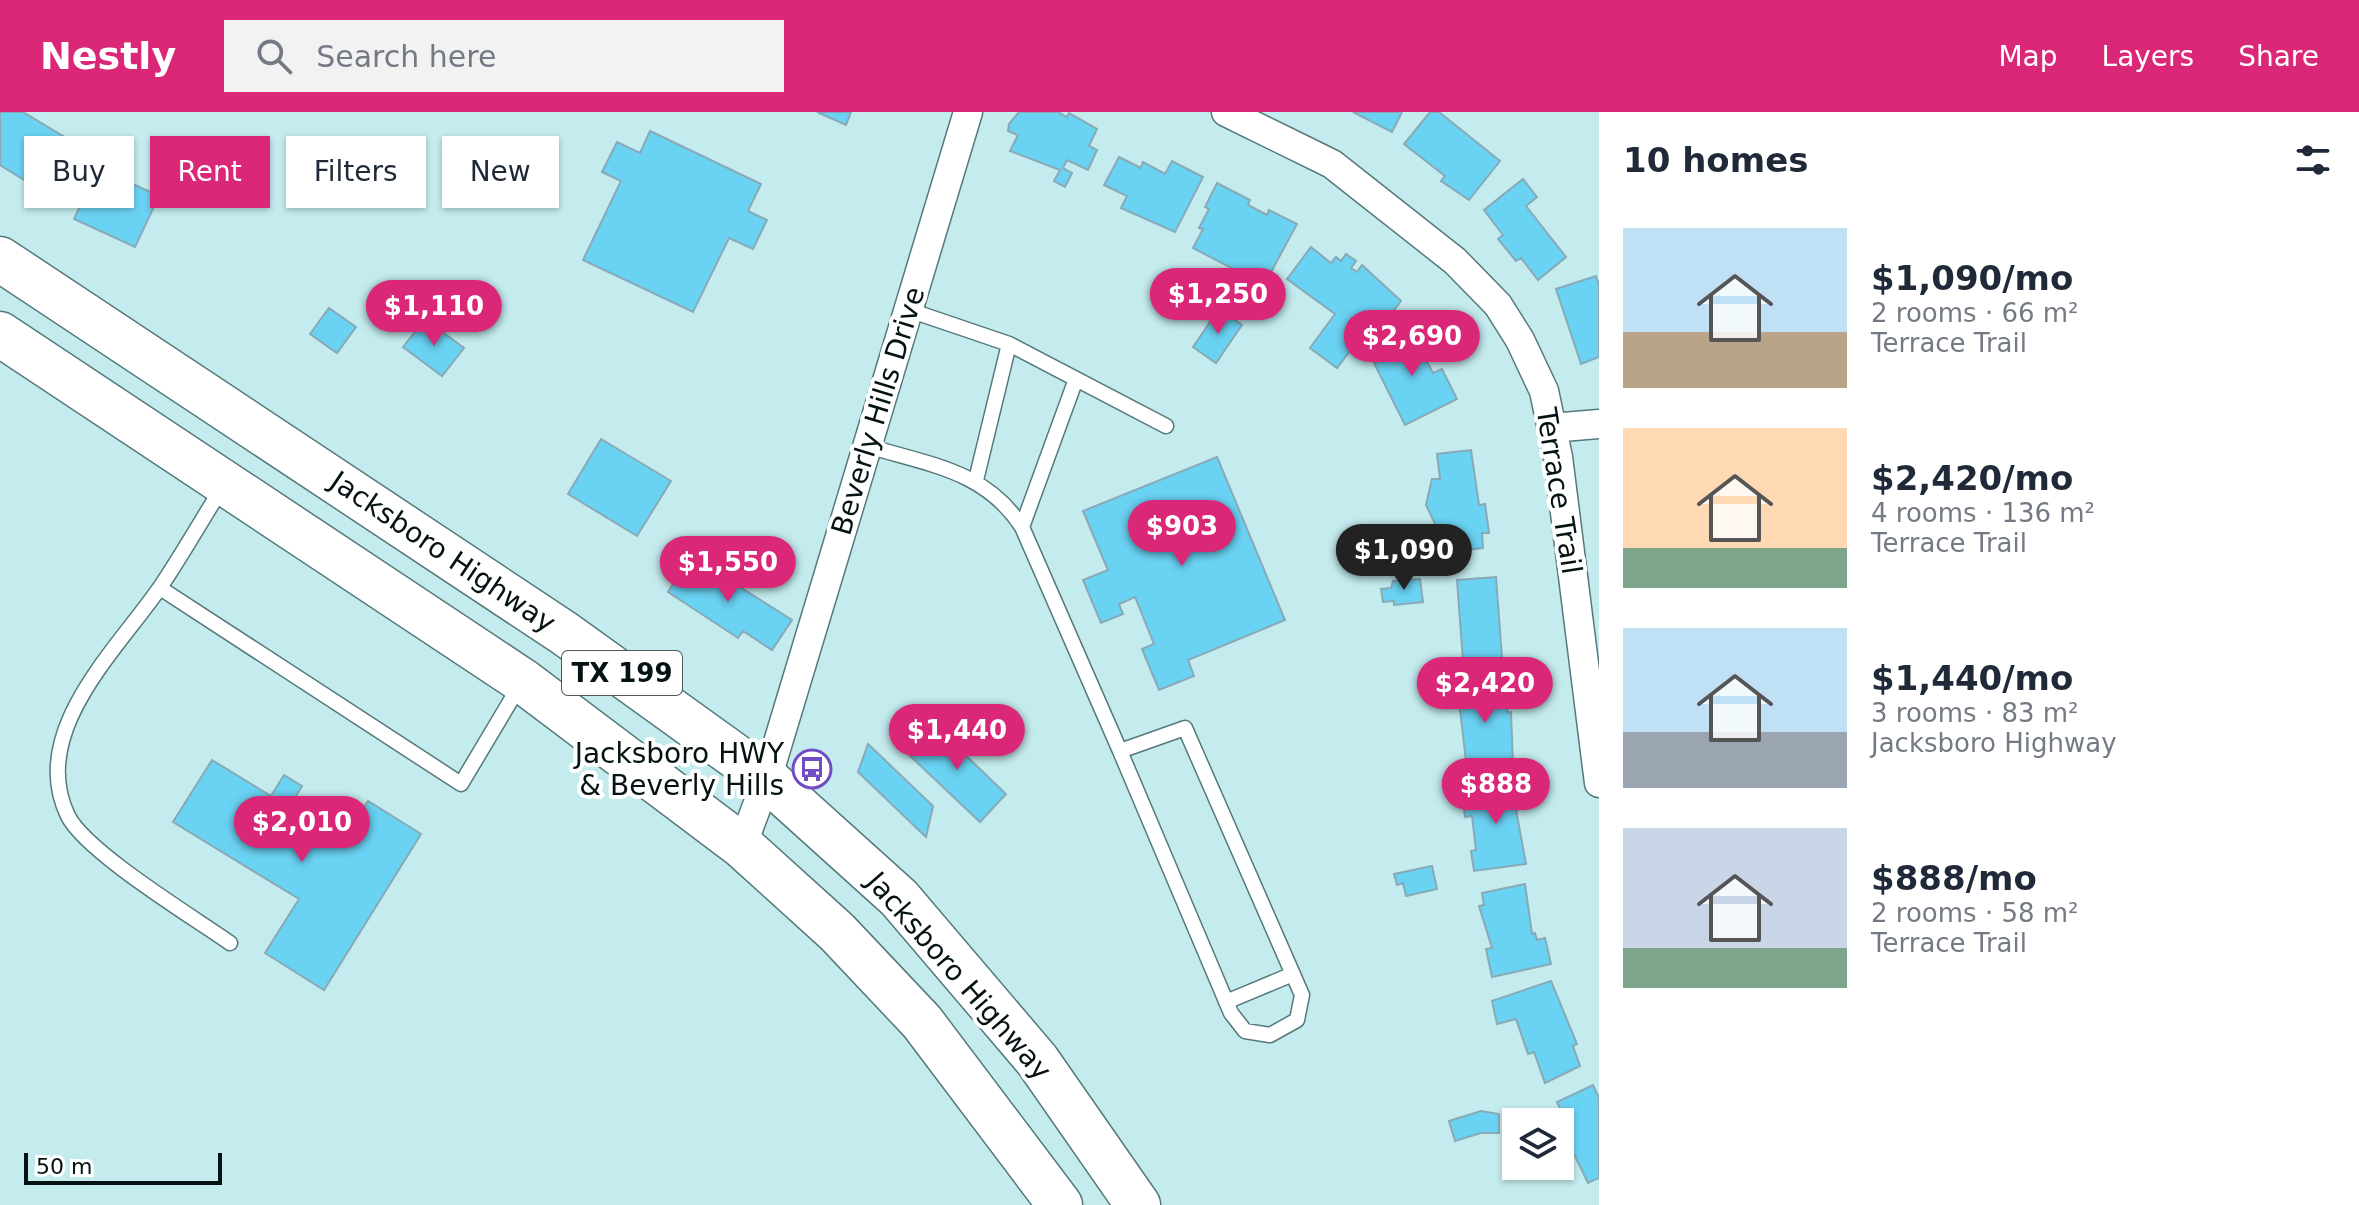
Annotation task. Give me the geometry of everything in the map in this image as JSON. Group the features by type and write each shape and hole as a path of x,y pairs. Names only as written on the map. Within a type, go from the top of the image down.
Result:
{"main road":[{"name":"Jacksboro Highway","path":"0,259 212,396 564,633 767,779 899,898 1037,1060 1138,1205"},
{"name":"Jacksboro Highway","path":"0,334 523,681 742,846 837,932 922,1022 1060,1205"},
{"path":"170,449 212,396"}],"street":[{"name":"Beverly Hills Drive","path":"742,846 767,779 968,112"},
{"name":"Terrace Trail","path":"1226,112 1332,164 1455,261 1498,305 1520,340 1544,391 1551,428 1599,783"},
{"path":"1551,428 1599,424"}],"lane":[{"path":"909,310 1009,344 1166,426"},
{"path":"976,480 1009,344"},
{"path":"1022,527 1076,379"},
{"path":"868,446 976,480 1008,505 1022,527 1226,1002 1245,1031 1270,1035 1297,1020 1302,995 1185,728 1120,751"},
{"path":"224,485 160,588 82,691 64,734 58,779 69,817 102,853 230,943"},
{"path":"160,588 461,784 523,681"},
{"path":"1226,1002 1293,974"}],"building":[{"path":"0,112 23,112 63,136 24,136 24,180 0,165"},
{"path":"817,112 851,112 846,125"},
{"path":"1019,112 1058,112 1067,117 1069,113 1097,129 1089,146 1097,150 1088,170 1067,160 1063,168 1072,173 1065,187 1054,181 1060,170 1010,151 1018,135 1008,131 1009,124"},
{"path":"1353,112 1402,112 1392,132"},
{"path":"1430,112 1439,112 1500,161 1469,200 1441,181 1445,176 1404,144"},
{"path":"650,131 761,184 748,211 767,220 753,249 729,238 693,312 583,260 621,181 602,172 617,142 640,153"},
{"path":"1119,157 1141,168 1143,162 1165,174 1172,161 1203,177 1175,232 1121,208 1127,196 1104,185"},
{"path":"1523,179 1537,197 1526,206 1566,257 1538,280 1521,258 1516,261 1498,239 1503,235 1484,210"},
{"path":"1217,183 1250,200 1248,205 1267,215 1269,210 1297,224 1264,285 1193,248 1209,209 1205,207"},
{"path":"134,185 150,192 150,208 153,208 135,247 74,219 79,208 134,208"},
{"path":"1311,247 1331,263 1336,257 1341,261 1346,254 1356,261 1351,268 1357,272 1362,265 1401,301 1378,332 1369,326 1337,368 1310,348 1335,314 1287,279"},
{"path":"1596,276 1599,286 1599,357 1581,364 1556,289"},
{"path":"329,308 356,327 337,353 310,334"},
{"path":"1219,309 1242,325 1216,363 1193,347"},
{"path":"425,319 464,348 442,376 403,347"},
{"path":"1409,328 1433,373 1442,369 1457,399 1405,425 1374,363 1385,358 1377,344"},
{"path":"601,439 671,481 637,536 568,494"},
{"path":"1471,450 1479,505 1485,504 1489,533 1482,533 1483,548 1440,553 1436,526 1426,505 1432,479 1440,479 1437,454"},
{"path":"1217,457 1285,620 1188,660 1194,676 1159,690 1142,649 1154,644 1135,597 1119,604 1123,614 1101,623 1083,580 1108,570 1083,511"},
{"path":"1410,532 1413,566 1372,569 1369,535"},
{"path":"691,556 792,620 772,650 743,631 738,638 668,592"},
{"path":"1496,577 1502,658 1463,661 1457,580"},
{"path":"1420,579 1423,602 1394,605 1394,601 1383,602 1381,589 1391,588 1393,581"},
{"path":"1497,678 1500,702 1506,701 1508,713 1511,712 1513,765 1467,770 1457,683"},
{"path":"938,722 963,743 958,748 1006,794 980,822 908,754"},
{"path":"868,744 933,806 926,837 858,772"},
{"path":"212,760 271,796 284,775 302,786 287,811 341,844 368,801 421,834 324,990 265,953 299,899 173,822"},
{"path":"1516,780 1520,809 1516,810 1526,864 1474,871 1471,851 1476,850 1472,816 1465,817 1463,800 1475,799 1473,785"},
{"path":"1432,866 1437,889 1406,896 1403,883 1397,885 1394,874"},
{"path":"1525,884 1532,934 1535,933 1537,940 1545,938 1551,964 1492,977 1486,949 1492,948 1479,906 1484,905 1482,893"},
{"path":"1551,981 1577,1044 1573,1046 1580,1066 1545,1083 1534,1052 1528,1054 1516,1019 1497,1024 1492,1001"},
{"path":"1593,1085 1599,1098 1599,1178 1588,1183 1574,1154 1574,1108 1560,1108 1557,1102"},
{"path":"1481,1111 1499,1114 1499,1133 1481,1133 1455,1141 1449,1121"}],"place":[{"name":"Jacksboro HWY & Beverly Hills","path":"812,769"}]}
